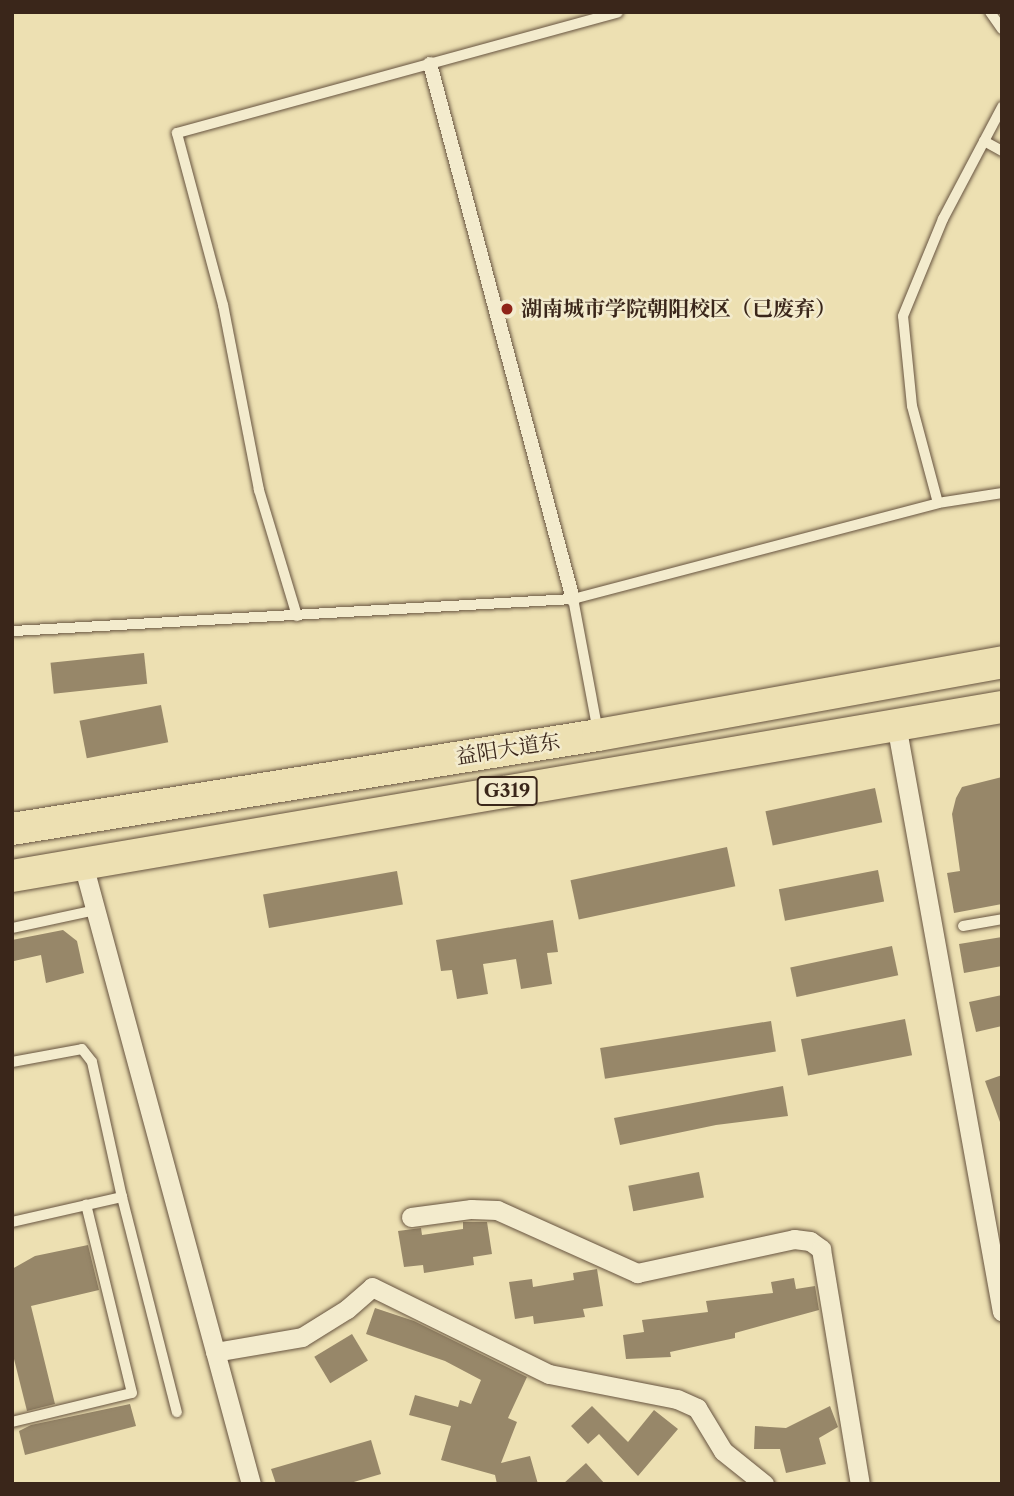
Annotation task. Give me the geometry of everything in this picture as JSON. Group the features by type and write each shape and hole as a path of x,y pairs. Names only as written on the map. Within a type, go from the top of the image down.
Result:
{"main road":[{"name":"益阳大道东","path":"12,829 598,735 1002,662"},
{"name":"G319","path":"12,876 1002,707"}],"street":[{"path":"430,64 573,599"},
{"path":"896,724 1002,1311"},
{"path":"83,864 251,1484"},
{"path":"411,1217 471,1209 497,1210 637,1273 794,1239 810,1241 821,1249 860,1484"},
{"path":"215,1352 302,1337 347,1309 372,1287 549,1374 677,1399 697,1408 723,1451 764,1484"}],"lane":[{"path":"297,616 259,490 223,305 177,134 618,12"},
{"path":"990,12 1002,29"},
{"path":"938,503 912,406 903,316 943,219 1002,107"},
{"path":"984,141 1002,151"},
{"path":"14,631 573,599 938,503 1002,493"},
{"path":"573,599 598,735"},
{"path":"12,928 96,910"},
{"path":"964,926 1002,919"},
{"path":"12,1062 82,1049 92,1062 122,1197 177,1412"},
{"path":"12,1222 122,1197"},
{"path":"12,1422 132,1393 86,1205"}],"building":[{"path":"144,653 147,684 54,694 51,663"},
{"path":"161,705 168,742 87,758 80,721"},
{"path":"1002,777 1002,904 954,913 947,873 960,871 952,814 956,798 962,787"},
{"path":"875,788 882,822 773,846 765,811"},
{"path":"727,847 735,886 579,919 570,880"},
{"path":"878,870 884,901 785,921 779,889"},
{"path":"397,871 403,904 269,928 263,895"},
{"path":"553,920 558,952 547,953 552,984 521,989 516,959 483,964 488,994 457,999 452,970 441,971 436,940"},
{"path":"63,930 77,941 84,973 46,983 41,955 14,961 12,940"},
{"path":"1002,937 1002,966 964,973 959,944"},
{"path":"892,946 898,975 797,997 790,968"},
{"path":"1002,995 1002,1026 976,1032 969,1002"},
{"path":"905,1019 912,1055 808,1076 801,1039"},
{"path":"771,1021 776,1052 605,1079 600,1048"},
{"path":"1002,1075 1002,1121 1000,1122 985,1081"},
{"path":"783,1086 788,1116 716,1125 620,1145 614,1118"},
{"path":"699,1172 704,1198 633,1211 628,1186"},
{"path":"463,1222 487,1222 492,1254 473,1257 474,1265 424,1273 423,1265 404,1267 398,1231 421,1228 422,1235 463,1229"},
{"path":"88,1245 99,1290 31,1306 55,1404 27,1411 12,1351 12,1269 35,1256"},
{"path":"597,1269 603,1306 583,1309 585,1317 534,1324 533,1316 515,1319 509,1282 532,1279 533,1287 574,1280 573,1273"},
{"path":"794,1278 796,1289 815,1286 819,1310 735,1333 735,1338 670,1352 671,1357 626,1359 623,1335 644,1332 642,1320 708,1312 706,1301 773,1293 771,1282"},
{"path":"375,1308 414,1321 527,1377 508,1418 517,1422 501,1463 530,1456 538,1484 497,1484 495,1475 441,1460 451,1426 409,1415 415,1395 458,1407 460,1400 471,1404 481,1380 445,1361 366,1334"},
{"path":"352,1334 368,1361 330,1383 314,1357"},
{"path":"130,1404 136,1426 25,1455 19,1431 31,1425"},
{"path":"592,1406 628,1442 654,1410 678,1429 638,1476 599,1434 588,1444 571,1426"},
{"path":"830,1406 838,1427 819,1438 826,1464 786,1473 780,1449 754,1449 755,1426 786,1428"},
{"path":"371,1440 381,1474 347,1484 276,1484 271,1469"},
{"path":"586,1463 605,1484 563,1484"}],"place":[{"name":"湖南城市学院朝阳校区（已废弃）","path":"507,309"}]}
